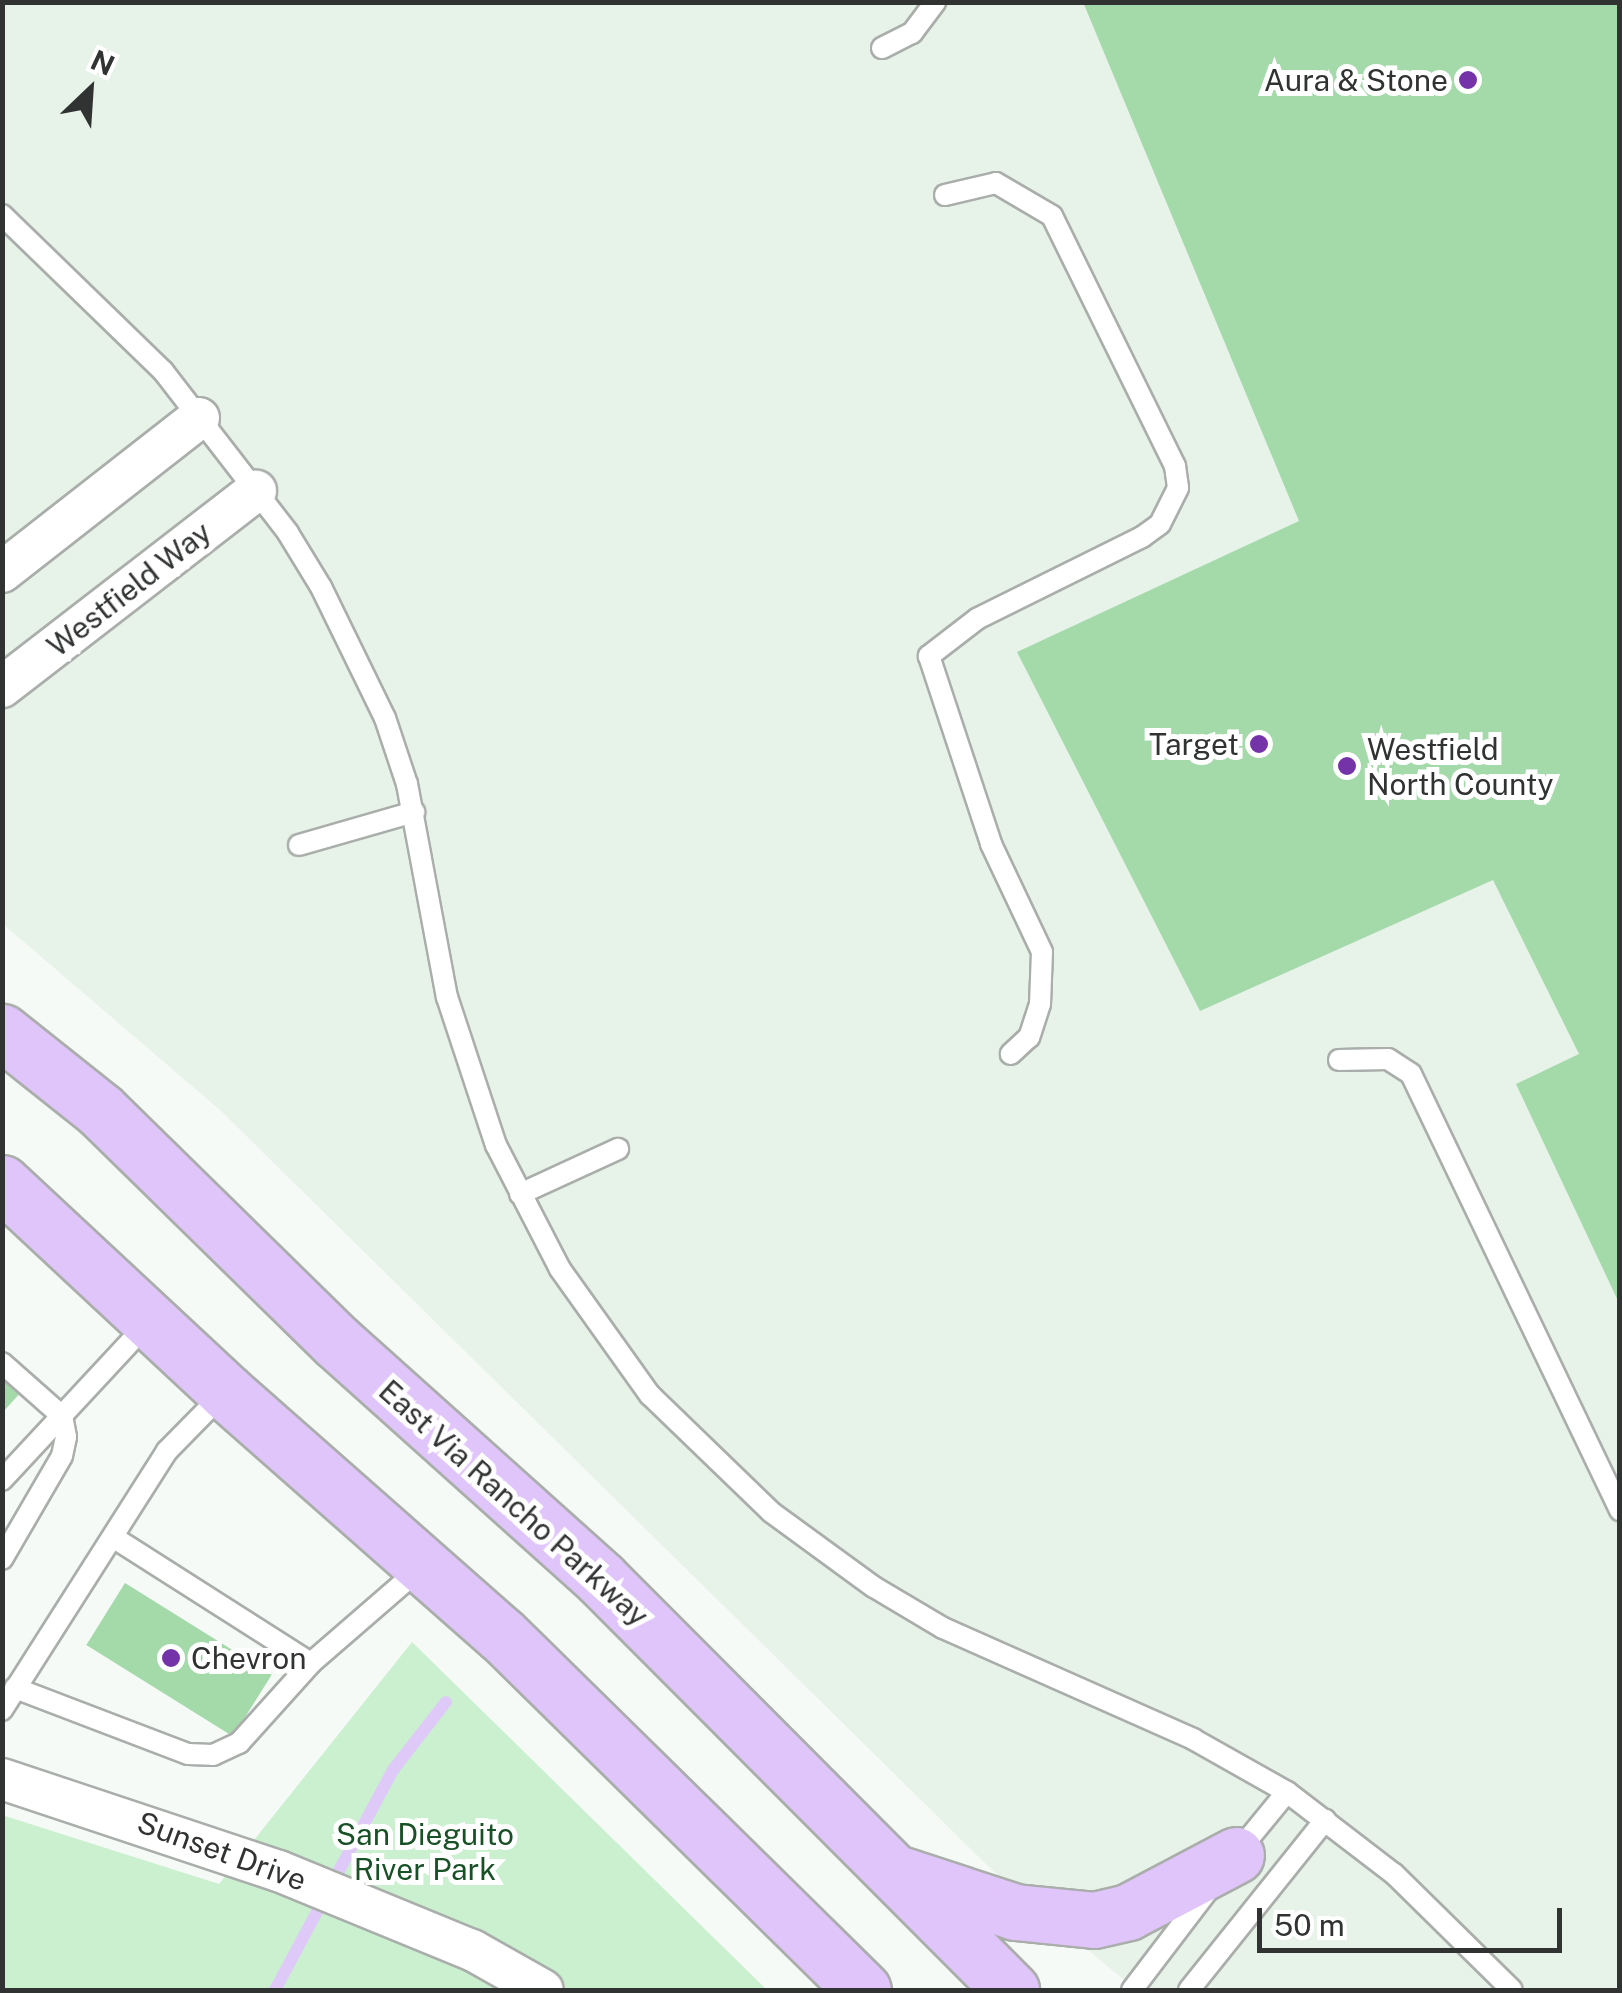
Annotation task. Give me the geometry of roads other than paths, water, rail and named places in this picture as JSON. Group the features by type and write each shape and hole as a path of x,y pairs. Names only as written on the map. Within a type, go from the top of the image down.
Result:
{"main road":[{"name":"East Via Rancho Parkway","path":"2,1032 100,1110 336,1342 601,1578 1011,1990"},
{"path":"2,1183 226,1392 502,1634 862,1990"},
{"path":"895,1873 1015,1912 1094,1920 1128,1912 1236,1854"}],"street":[{"path":"2,572 198,418"},
{"name":"Westfield Way","path":"2,687 256,492"},
{"name":"Sunset Drive","path":"2,1779 279,1871 425,1930 543,1990"}],"lane":[{"path":"882,48 912,32 935,2"},
{"path":"945,195 996,183 1052,216 1175,466 1178,488 1166,515 1142,537 977,619 929,656 991,844 1042,952 1040,1004 1028,1037 1011,1054"},
{"path":"2,215 120,324 256,492 313,574 358,657 414,812 461,1050 520,1194 560,1269 650,1395 726,1472 816,1548 943,1628 1194,1738 1287,1792 1449,1924 1512,1990"},
{"path":"299,845 414,812"},
{"path":"1339,1060 1388,1059 1411,1074 1620,1510"},
{"path":"520,1194 618,1149"},
{"path":"2,1480 151,1320"},
{"path":"2,1362 62,1416 62,1456 2,1559"},
{"path":"2,1710 116,1539 167,1451 226,1392"},
{"path":"116,1539 311,1663"},
{"path":"15,1688 188,1754 213,1754 238,1744 311,1663 423,1566"},
{"path":"1132,1990 1287,1792"},
{"path":"1189,1990 1325,1820"}],"waterway":[{"path":"275,1990 393,1770 446,1702"}],"place":[{"name":"Aura & Stone","path":"1468,80"},
{"name":"Target","path":"1259,744"},
{"name":"Westfield North County","path":"1347,766"},
{"name":"Chevron","path":"171,1658"}],"park label":[{"name":"San Dieguito River Park","path":"425,1851"}]}
